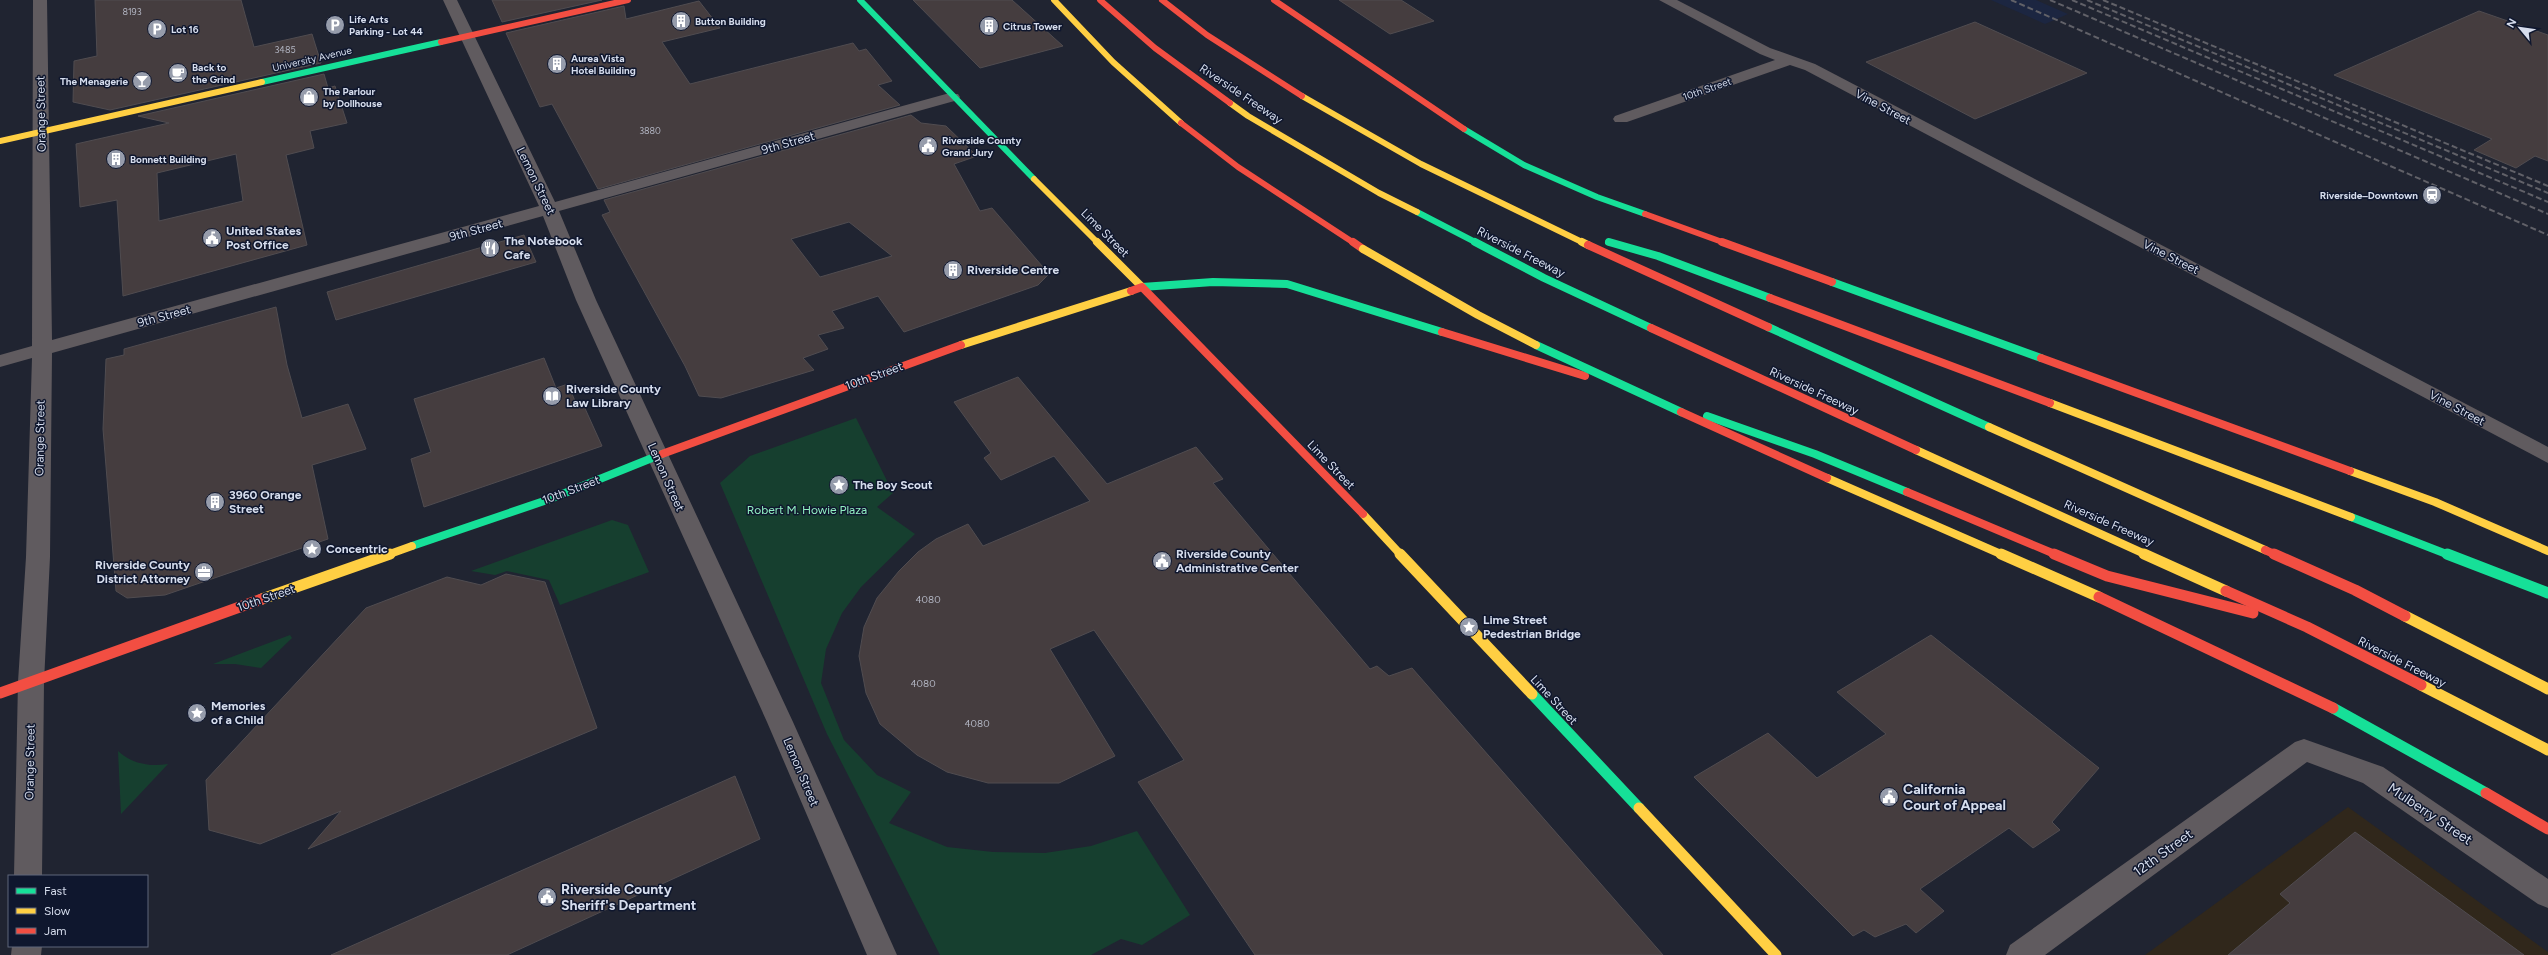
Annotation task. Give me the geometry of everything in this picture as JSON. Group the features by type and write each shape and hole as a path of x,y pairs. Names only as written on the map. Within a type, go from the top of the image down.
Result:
{"main road":[{"name":"University Avenue","path":"0,141 628,0"},
{"name":"Lime Street","path":"860,0 952,97 1142,287 1410,563 1776,955"},
{"path":"1054,0 1095,45 1142,91 1215,150 1363,249 1478,315 1571,363 1994,553 2136,613 2341,712 2452,772 2548,829"},
{"name":"Riverside Freeway","path":"1100,0 1155,48 1248,116 1386,196 1544,278 1800,398 2306,627 2548,750"},
{"path":"1162,0 1207,35 1302,96 1421,164 1540,223 1940,405 2355,590 2548,689"},
{"path":"1274,0 1449,120 1524,165 1597,197 2293,449 2435,502 2548,551"},
{"path":"1540,223 1658,256 2548,593"},
{"name":"10th Street","path":"0,693 376,558 536,504 658,456 916,360 1142,287 1213,282 1287,284 1723,421 1814,454 2107,576 2306,627"}],"street":[{"name":"Orange Street","path":"28,875 31,682 38,557 42,350 40,0"},
{"name":"Lemon Street","path":"450,0 550,210 586,300 780,722 882,955"},
{"name":"Vine Street","path":"1666,0 1765,51 1792,59 2548,456"},
{"name":"Vine Street","path":"1690,0 1777,44 1792,59"},
{"name":"10th Street","path":"1622,119 1792,59"},
{"name":"9th Street","path":"0,361 550,210 952,97"},
{"name":"Mulberry Street","path":"2304,750 2373,775 2548,895"},
{"name":"12th Street","path":"2021,955 2304,750"}],"shaded area":[{"path":"1991,0 2036,0 2068,14 2045,24"},
{"path":"2348,807 2548,952 2548,955 2145,955"}],"green space":[{"name":"Robert M. Howie Plaza","path":"856,418 893,493 877,507 915,534 861,587 842,613 826,649 821,683 844,740 877,775 911,792 889,823 947,847 993,852 1045,853 1091,846 1137,831 1190,915 1142,945 1121,939 1091,955 940,955 827,734 720,483 750,456"},
{"path":"612,520 628,525 649,572 560,605 549,580 507,571 495,575 471,571"},
{"path":"290,635 292,638 261,668 235,664 213,664"},
{"path":"118,751 129,759 142,764 168,764 121,814"}],"building":[{"path":"95,0 241,0 254,47 312,34 321,63 110,110 73,102 74,61 97,56"},
{"path":"492,0 602,0 502,22"},
{"name":"Citrus Tower","path":"913,0 1012,0 1063,46 980,68"},
{"path":"1339,0 1401,0 1434,21 1390,34"},
{"path":"699,1 720,28 662,42 690,84 853,43 859,51 866,49 892,81 878,85 900,105 598,189 552,104 540,107 506,33 624,6 626,19"},
{"path":"2479,11 2548,35 2548,161 2535,156 2516,168 2474,150 2492,139 2334,75"},
{"path":"1975,22 2087,73 1975,119 1866,62"},
{"path":"324,74 328,88 335,86 347,123 310,131 314,148 286,155 307,245 123,296 117,200 80,207 76,144 169,123 138,116","holes":["236,154 243,201 159,221 157,173"]},
{"path":"911,115 921,123 946,126 977,156 954,164 980,211 992,208 1049,274 1038,285 904,332 878,296 832,311 844,328 818,335 828,349 803,358 814,370 721,398 699,396 685,366 602,215 610,212 604,200","holes":["849,222 892,256 820,277 791,239"]},
{"path":"524,235 536,262 336,320 327,292"},
{"name":"3960 Orange Street","path":"276,307 287,365 302,418 348,404 366,449 312,465 328,539 165,595 127,598 116,591 103,429 106,359 124,355 124,349"},
{"path":"544,358 556,388 568,384 577,406 583,404 602,446 424,507 411,459 431,452 414,399"},
{"path":"1018,377 1107,484 1196,447 1223,479 1213,483 1370,669 1377,666 1389,676 1412,668 1663,955 1255,955 1138,782 1184,760 1094,630 1050,649 1115,756 1059,783 988,783 947,772 917,755 880,724 866,693 859,656 864,627 877,598 899,571 918,552 936,539 968,524 983,546 1090,501 1054,456 1001,480 984,458 991,453 954,402"},
{"path":"506,574 545,582 597,728 308,849 341,811 260,844 209,830 206,780 366,608 447,577 481,585"},
{"name":"California Court of Appeal","path":"1931,635 2099,768 2052,822 2060,830 2033,848 2009,828 1920,889 1944,911 1916,933 1906,924 1875,937 1864,930 1853,936 1694,777 1768,733 1817,778 1886,734 1837,692"},
{"name":"Riverside County Sheriff's Department","path":"735,776 760,839 507,955 331,955"},
{"path":"2355,832 2524,955 2228,955 2290,903 2280,894"}],"railway":[{"path":"2011,0 2548,235"},
{"path":"2050,0 2548,214"},
{"path":"2072,0 2548,202"},
{"path":"2087,0 2548,193"},
{"path":"2103,0 2548,186"}],"traffic: fast":[{"path":"860,0 1034,179"},
{"path":"262,82 441,42"},
{"path":"1464,129 1524,165 1597,197 1645,214"},
{"path":"1417,212 1544,278 1651,328"},
{"path":"1608,242 1658,256 1770,298"},
{"path":"1142,287 1213,282 1287,284 1442,332"},
{"path":"1832,282 2041,358"},
{"path":"1768,327 1989,427"},
{"path":"1536,345 1681,412"},
{"path":"1707,416 1815,454 1907,492"},
{"path":"412,546 550,499 662,454"},
{"path":"2351,517 2548,593"},
{"path":"1532,694 1639,808"},
{"path":"2333,708 2486,793"}],"traffic: slow":[{"path":"1054,0 1113,62 1181,123"},
{"path":"0,141 262,82"},
{"path":"1302,96 1421,164 1588,245"},
{"path":"1230,103 1248,116 1379,193 1417,212"},
{"path":"1034,179 1142,287"},
{"path":"1363,249 1478,315 1536,345"},
{"path":"961,345 1131,291"},
{"path":"2050,403 2351,517"},
{"path":"1989,427 2265,550"},
{"path":"1916,450 2226,591"},
{"path":"2350,471 2435,502 2548,551"},
{"path":"1827,478 2099,597"},
{"path":"1363,514 1532,694"},
{"path":"262,599 412,546"},
{"path":"2405,616 2548,689"},
{"path":"2421,685 2548,750"},
{"path":"1639,808 1776,955"}],"traffic: jam":[{"path":"441,42 628,0"},
{"path":"1100,0 1155,48 1230,103"},
{"path":"1162,0 1207,35 1302,96"},
{"path":"1274,0 1464,129"},
{"path":"1181,123 1238,167 1363,249"},
{"path":"1645,214 1832,282"},
{"path":"1588,245 1768,327"},
{"path":"1131,291 1142,287 1363,514"},
{"path":"1770,298 2050,403"},
{"path":"1651,328 1916,450"},
{"path":"1442,332 1585,376"},
{"path":"662,454 961,345"},
{"path":"2041,358 2350,471"},
{"path":"1681,412 1827,478"},
{"path":"1907,492 2107,576 2253,613"},
{"path":"2265,550 2355,590 2405,616"},
{"path":"2226,591 2307,627 2421,685"},
{"path":"2099,597 2333,708"},
{"path":"0,693 262,599"},
{"path":"2486,793 2548,829"}],"place":[{"name":"Button Building","path":"681,21"},
{"name":"Life Arts Parking - Lot 44","path":"335,25"},
{"name":"Citrus Tower","path":"989,26"},
{"name":"Lot 16","path":"157,29"},
{"name":"Aurea Vista Hotel Building","path":"557,64"},
{"name":"Back to the Grind","path":"178,73"},
{"name":"The Menagerie","path":"142,81"},
{"name":"The Parlour by Dollhouse","path":"309,97"},
{"name":"Riverside County Grand Jury","path":"928,146"},
{"name":"Bonnett Building","path":"116,159"},
{"name":"Riverside–Downtown","path":"2432,195"},
{"name":"United States Post Office","path":"212,238"},
{"name":"The Notebook Cafe","path":"490,248"},
{"name":"Riverside Centre","path":"953,270"},
{"name":"Riverside County Law Library","path":"552,396"},
{"name":"The Boy Scout","path":"839,485"},
{"name":"3960 Orange Street","path":"215,502"},
{"name":"Concentric","path":"312,549"},
{"name":"Riverside County Administrative Center","path":"1162,561"},
{"name":"Riverside County District Attorney","path":"204,572"},
{"name":"Lime Street Pedestrian Bridge","path":"1469,627"},
{"name":"Memories of a Child","path":"197,713"},
{"name":"California Court of Appeal","path":"1889,797"},
{"name":"Riverside County Sheriff's Department","path":"547,897"}]}
